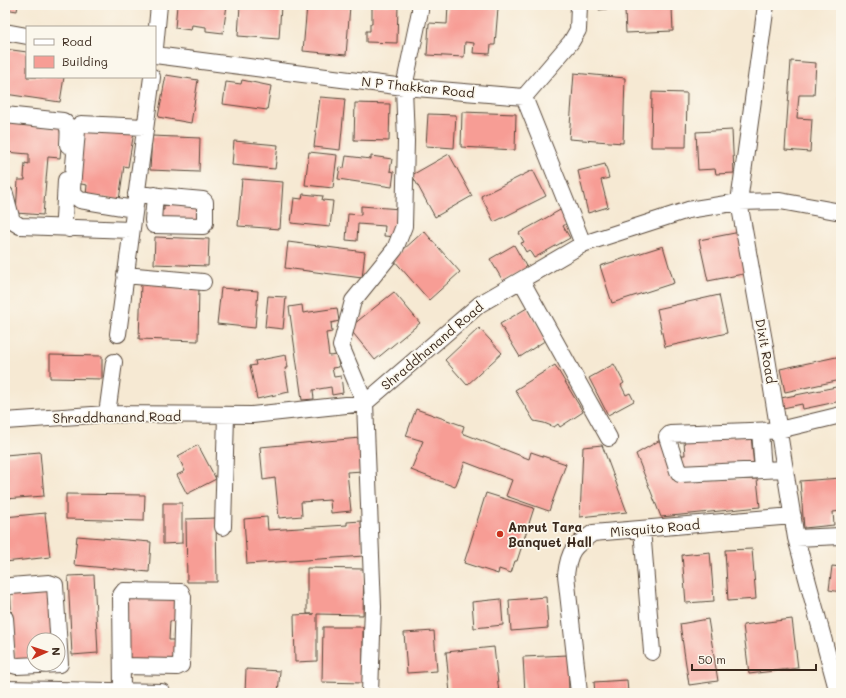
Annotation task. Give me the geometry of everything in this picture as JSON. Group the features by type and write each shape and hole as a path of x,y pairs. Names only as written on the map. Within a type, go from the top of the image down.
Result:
{"street":[{"path":"156,37 159,5"},
{"path":"370,693 373,608 365,403 341,346 353,301 395,249 404,226 406,141 404,86 420,5"},
{"path":"579,5 578,30 571,42 524,97 583,244"},
{"name":"Dixit Road","path":"766,5 738,202 766,352 796,538 838,693"},
{"path":"5,32 26,36"},
{"name":"N P Thakkar Road","path":"156,55 404,86 524,97"},
{"path":"118,334 131,230 131,204 134,169 140,127 152,78"},
{"path":"5,115 57,120 66,123 69,129 64,213 65,224 69,229"},
{"path":"140,127 85,124 81,124 77,127 72,194 80,200 131,204 156,195"},
{"path":"5,194 12,221 26,227 131,230"},
{"name":"Shraddhanand Road","path":"5,421 107,414 252,415 365,403 480,304 583,244 688,210 738,202 780,201 841,212"},
{"path":"125,275 203,282"},
{"path":"521,280 609,438"},
{"path":"107,414 114,362"},
{"path":"223,527 226,415"},
{"path":"785,469 680,474 667,437 670,434 779,430 841,415"},
{"path":"760,431 763,470"},
{"name":"Misquito Road","path":"579,693 566,575 568,558 576,544 593,533 793,516"},
{"path":"642,529 652,652"},
{"path":"796,538 841,536"},
{"path":"5,588 10,586 49,583 55,585 58,632"},
{"path":"122,666 177,667 181,665 182,592 127,591 123,593 121,597 122,691"},
{"path":"5,618 8,659 10,664 17,666 26,666"},
{"path":"60,672 61,690"},
{"path":"5,689 61,690 78,692 162,692"}],"building":[{"path":"5,5 18,5 17,11 5,9"},
{"path":"177,5 227,5 223,33 206,31 206,27 192,25 191,30 175,28"},
{"path":"240,5 281,5 279,39 238,36"},
{"path":"307,5 350,6 346,55 303,51"},
{"path":"372,5 398,5 397,43 366,42 366,31 370,31 370,24 372,24"},
{"path":"448,5 498,8 495,45 491,45 490,54 473,53 474,43 465,42 464,57 427,55 429,23 447,24"},
{"path":"599,5 615,5 615,8 599,10"},
{"path":"672,8 673,31 626,33 625,10"},
{"path":"5,49 26,52 26,78 64,78 60,102 5,94"},
{"path":"791,61 816,63 814,95 799,95 797,118 812,119 810,152 785,150"},
{"path":"574,73 625,78 623,143 569,139"},
{"path":"166,75 198,80 191,123 158,117"},
{"path":"242,80 271,86 267,110 223,104 226,82 241,84"},
{"path":"840,91 841,101 839,101"},
{"path":"652,92 687,93 686,147 651,147"},
{"path":"320,97 345,99 340,150 314,147"},
{"path":"355,103 390,104 389,141 354,140"},
{"path":"462,112 516,114 515,150 461,147"},
{"path":"428,114 456,115 454,148 426,146"},
{"path":"5,122 63,127 60,158 48,157 43,215 16,213 18,180 25,180 25,163 29,164 29,154 5,152"},
{"path":"83,130 134,132 128,167 124,166 119,200 86,195 87,185 75,183"},
{"path":"732,130 734,173 716,174 715,169 698,170 696,132"},
{"path":"152,136 200,138 199,172 150,170"},
{"path":"234,141 278,145 275,169 232,165"},
{"path":"309,152 337,155 333,188 305,185"},
{"path":"449,154 472,196 435,217 412,175"},
{"path":"346,156 371,159 371,156 392,159 390,171 394,172 392,187 338,179 340,167 344,168"},
{"path":"605,164 609,178 601,180 608,207 588,213 578,171"},
{"path":"533,170 546,196 494,222 481,196"},
{"path":"242,179 283,182 280,229 238,226"},
{"path":"303,194 323,196 322,200 333,201 330,227 291,223 294,198 302,199"},
{"path":"164,200 202,201 202,221 158,222 158,210 164,210"},
{"path":"361,206 400,209 397,237 384,236 385,226 358,224 357,241 346,240 348,214 361,215"},
{"path":"562,209 569,222 563,226 570,238 534,258 529,250 526,252 521,243 524,242 519,233"},
{"path":"424,231 460,272 429,300 393,259"},
{"path":"740,232 748,273 708,281 699,240"},
{"path":"155,237 209,239 208,266 154,264"},
{"path":"288,242 365,252 362,278 285,268"},
{"path":"514,245 527,268 503,281 490,259"},
{"path":"663,246 674,283 612,303 600,266"},
{"path":"141,283 199,285 198,341 139,339"},
{"path":"221,288 258,291 255,328 217,324"},
{"path":"394,292 420,323 375,360 349,328"},
{"path":"719,295 727,333 665,347 657,309"},
{"path":"268,296 286,297 283,329 265,327"},
{"path":"302,305 303,313 337,308 339,321 331,323 332,332 326,333 329,356 337,355 339,367 332,368 334,377 341,376 343,393 332,395 331,387 313,390 314,399 302,400 289,307"},
{"path":"527,308 546,340 520,357 500,324"},
{"path":"479,328 502,353 467,385 445,360"},
{"path":"50,355 102,356 102,379 50,378"},
{"path":"286,355 288,368 285,368 289,392 257,399 250,366 256,365 255,361"},
{"path":"841,356 841,380 785,392 780,369"},
{"path":"614,364 624,383 621,385 626,395 630,393 634,401 608,415 589,378"},
{"path":"555,365 583,412 560,427 558,424 554,427 534,421 515,390"},
{"path":"841,386 841,401 803,409 802,404 783,408 781,398"},
{"path":"416,409 464,426 462,433 529,459 531,452 566,464 549,511 506,496 512,480 465,462 455,487 411,470 423,441 406,436"},
{"path":"751,435 754,467 683,471 682,455 685,455 684,441"},
{"path":"360,438 363,471 347,472 351,511 331,513 330,500 301,502 302,516 279,518 275,478 263,480 260,447"},
{"path":"662,439 681,481 757,479 760,507 661,517 636,454"},
{"path":"198,445 216,479 187,494 177,475 185,471 178,456"},
{"path":"602,445 627,512 580,517 583,447"},
{"path":"40,452 44,496 5,499 5,455"},
{"path":"841,478 841,511 833,512 834,525 804,528 800,481"},
{"name":"Amrut Tara Banquet Hall","path":"486,493 534,508 517,561 515,561 511,573 499,569 498,574 464,563"},
{"path":"66,494 145,495 144,521 66,519"},
{"path":"163,503 182,503 182,543 163,544"},
{"path":"45,513 50,557 5,562 5,517"},
{"path":"267,517 268,530 347,525 347,522 361,521 364,556 247,564 244,519"},
{"path":"216,518 217,582 187,582 186,519"},
{"path":"77,536 151,542 149,572 74,565"},
{"path":"752,549 756,599 728,601 725,550"},
{"path":"710,552 714,601 686,603 682,555"},
{"path":"832,566 841,567 841,592 829,590"},
{"path":"307,568 364,569 363,615 317,614 317,661 295,662 294,615 314,614 307,614"},
{"path":"94,575 98,653 72,655 68,576"},
{"path":"50,587 53,632 26,632 26,662 15,663 10,590"},
{"path":"125,596 180,597 180,621 170,621 169,640 178,640 178,664 124,663"},
{"path":"546,597 548,628 511,631 509,600"},
{"path":"501,599 503,625 474,628 472,602"},
{"path":"708,619 718,681 689,685 680,624"},
{"path":"792,619 798,668 749,674 743,625"},
{"path":"323,627 363,627 363,683 322,682"},
{"path":"434,631 437,671 407,673 404,633"},
{"path":"494,647 499,693 450,693 446,652"},
{"path":"568,655 569,693 525,693 523,657"},
{"path":"246,669 280,671 278,693 245,693"},
{"path":"627,680 628,693 595,693 594,682"}],"place":[{"name":"Amrut Tara Banquet Hall","path":"500,534"}]}
